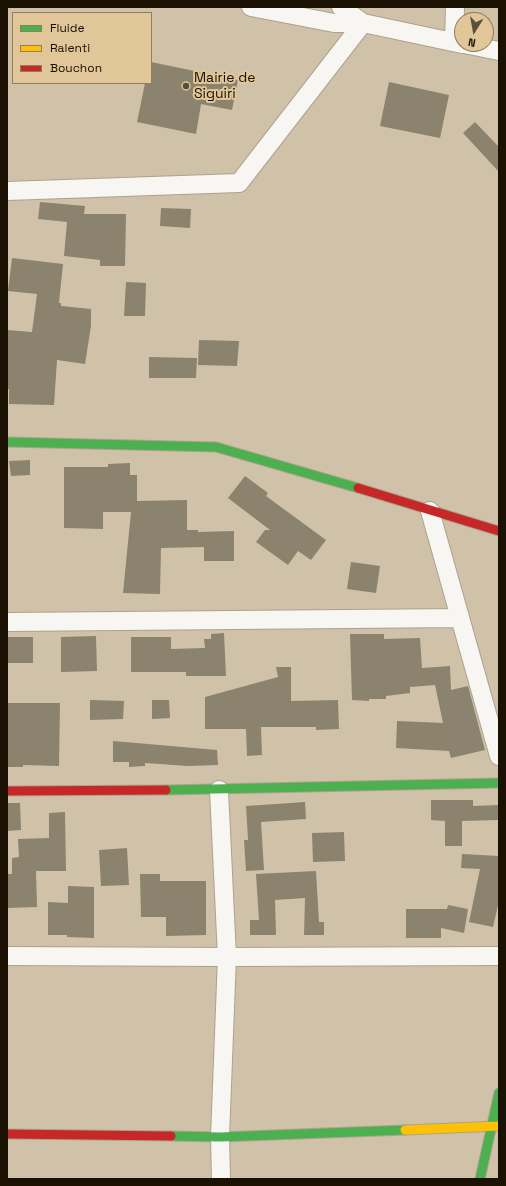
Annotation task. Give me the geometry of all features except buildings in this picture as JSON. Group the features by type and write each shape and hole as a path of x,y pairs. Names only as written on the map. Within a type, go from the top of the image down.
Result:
{"street":[{"path":"251,7 334,24 361,15"},
{"path":"341,7 361,15 454,41"},
{"path":"7,191 239,183 361,15"},
{"path":"7,442 216,447 373,492 430,511 499,531"},
{"path":"430,511 499,756"},
{"path":"7,622 460,618"},
{"path":"7,791 219,790 499,783"},
{"path":"219,790 227,957 220,1138 221,1179"},
{"path":"7,956 499,956"},
{"path":"480,1179 495,1126 499,1093"},
{"path":"7,1134 220,1138 495,1126"}],"traffic: fast":[{"path":"7,442 216,447 358,488"},
{"path":"166,790 499,783"},
{"path":"480,1179 499,1093"},
{"path":"171,1136 220,1137 405,1130"}],"traffic: slow":[{"path":"405,1130 499,1126"}],"traffic: jam":[{"path":"358,488 499,531"},
{"path":"7,791 166,790"},
{"path":"7,1134 171,1136"}],"place":[{"name":"Mairie de Siguiri","path":"186,86"}]}
